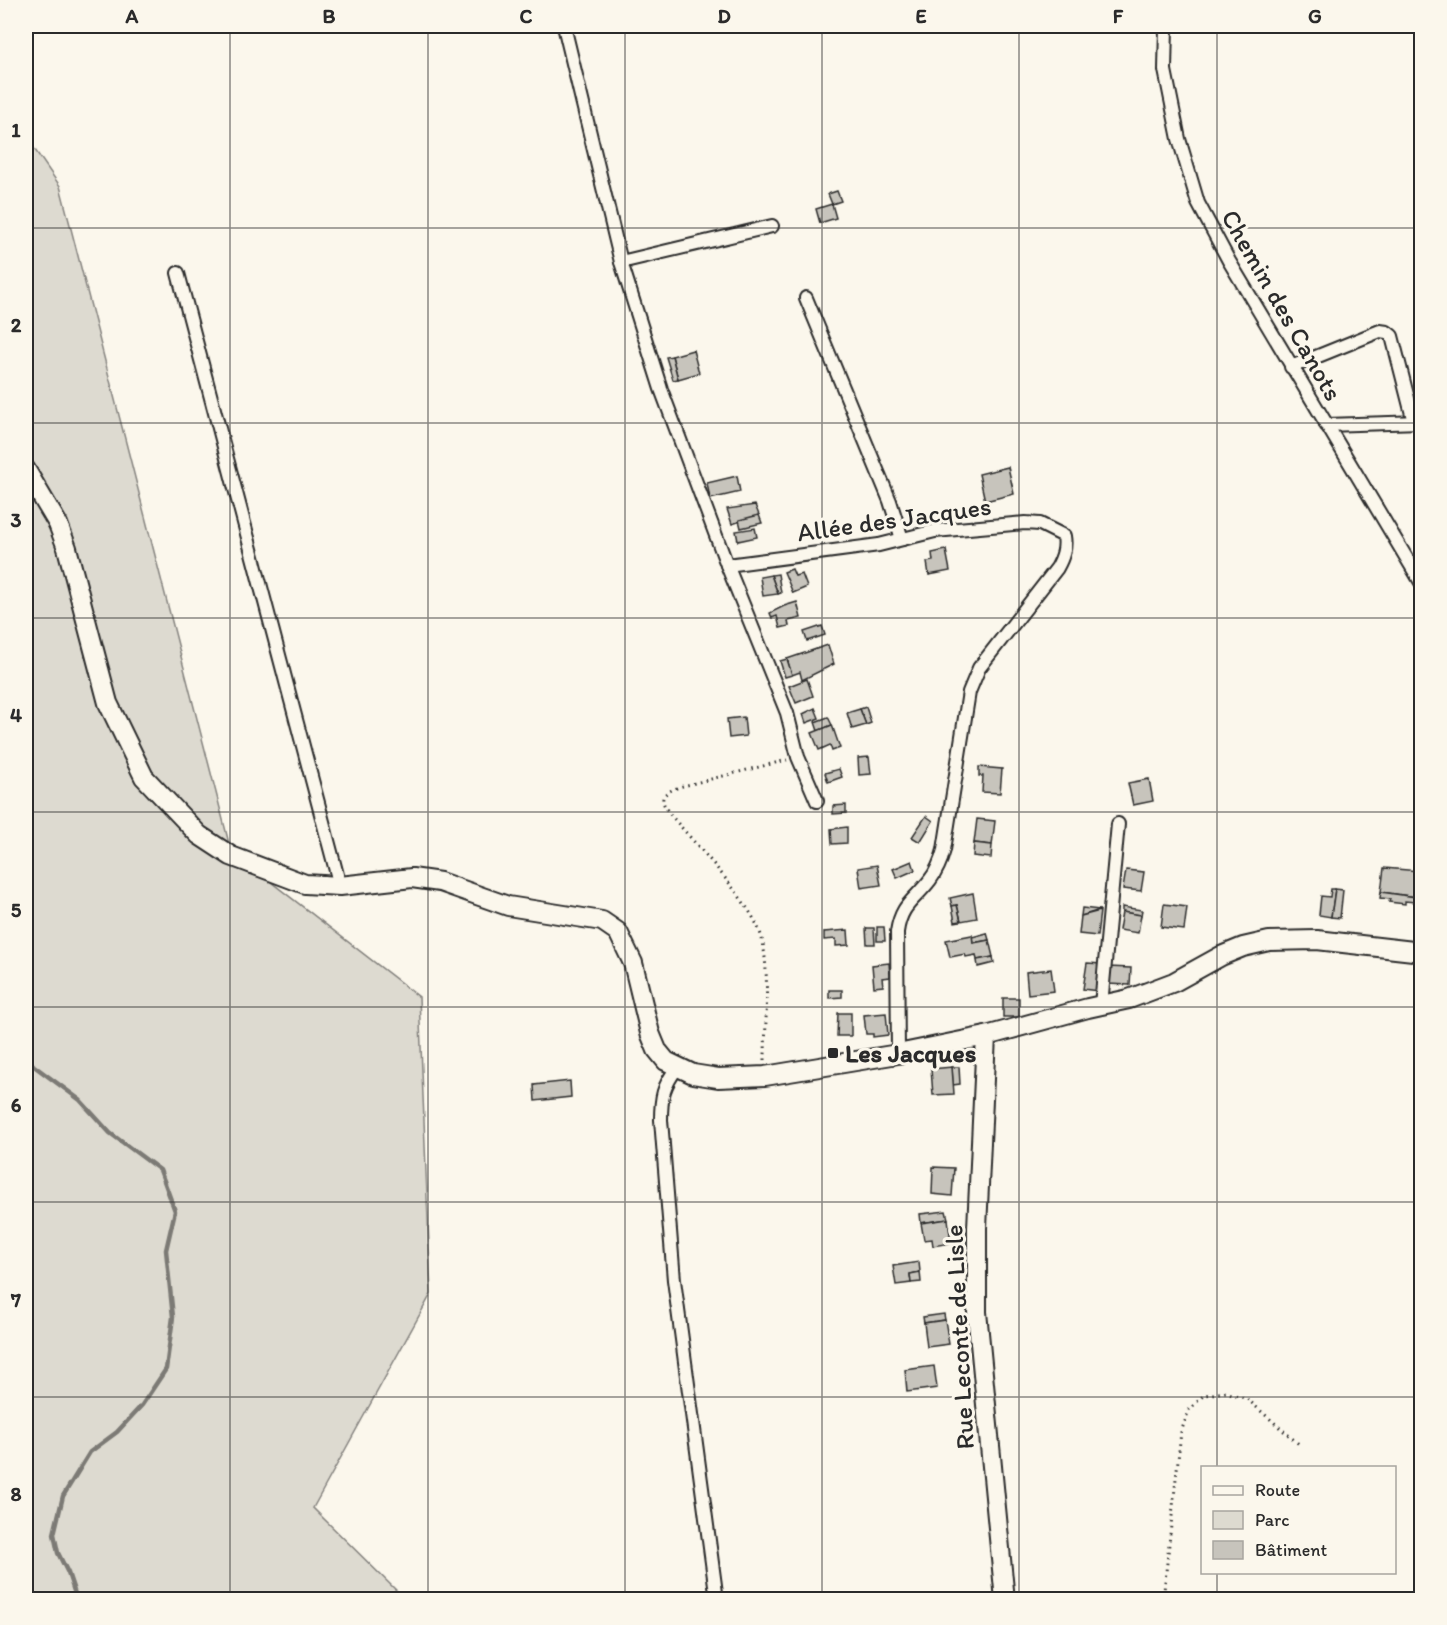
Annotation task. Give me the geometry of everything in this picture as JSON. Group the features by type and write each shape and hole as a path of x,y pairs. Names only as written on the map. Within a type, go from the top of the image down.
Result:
{"main road":[{"path":"26,471 58,524 67,548 108,703 144,777 199,835 231,856 305,884 340,886 412,878 440,882 508,906 602,921 618,932 633,963 650,1033 657,1050 666,1061 693,1074 718,1078 765,1076 898,1054 986,1036 1130,999 1174,982 1221,956 1269,941 1317,940 1422,952"},
{"name":"Rue Leconte de Lisle","path":"986,1036 977,1228 978,1312 1005,1599"}],"street":[{"path":"564,26 621,262 661,389 727,565 787,713 798,757 818,801"},
{"name":"Chemin des Canots","path":"1166,26 1165,70 1179,139 1198,203 1291,368 1422,584"},
{"path":"621,262 772,226"},
{"path":"178,273 340,886"},
{"path":"806,298 890,501 902,539"},
{"path":"1291,368 1380,331 1392,336 1418,422 1326,425"},
{"name":"Allée des Jacques","path":"727,565 879,545 935,531 1024,523 1040,524 1064,536 1066,545 1057,568 979,668 969,692 944,850 939,866 930,880 899,917 897,932 898,1054"},
{"path":"1101,1005 1118,825"},
{"path":"677,1068 667,1082 661,1100 661,1120 674,1280 717,1599"}],"path":[{"path":"765,1076 765,960 762,938 756,920 669,813 663,804 663,798 665,793 679,787 798,757"},
{"path":"1163,1599 1181,1432 1189,1410 1204,1395 1226,1392 1247,1399 1300,1445"}],"green space":[{"path":"26,137 60,186 231,851 419,997 431,1294 313,1508 405,1599 26,1599"}],"building":[{"path":"837,191 841,201 832,204 828,194"},
{"path":"832,204 836,218 820,223 816,209"},
{"path":"693,350 699,373 678,379 672,356"},
{"path":"672,356 678,379 673,380 666,357"},
{"path":"1008,467 1014,494 985,501 979,474"},
{"path":"737,476 740,492 710,499 707,483"},
{"path":"755,505 759,515 732,524 727,509"},
{"path":"759,515 762,523 741,528 739,520"},
{"path":"755,528 757,537 738,541 736,531"},
{"path":"946,550 950,571 929,575 927,562 933,561 932,553"},
{"path":"792,569 795,576 802,574 807,587 793,593 784,572"},
{"path":"778,574 781,593 778,594 771,575"},
{"path":"771,575 778,594 763,596 760,577"},
{"path":"797,602 801,618 788,621 789,626 780,628 777,616 772,618 770,613"},
{"path":"822,626 825,635 807,641 804,632"},
{"path":"828,645 834,664 802,680 800,672 792,675 787,659"},
{"path":"787,659 792,675 785,677 780,661"},
{"path":"807,679 813,696 796,703 789,686"},
{"path":"866,707 871,723 866,725 860,709"},
{"path":"815,708 819,718 806,723 803,714"},
{"path":"860,709 866,725 852,729 847,713"},
{"path":"744,717 746,736 729,738 727,719"},
{"path":"828,717 832,725 818,731 815,722"},
{"path":"832,725 840,748 832,751 830,745 819,750 812,733"},
{"path":"869,757 871,774 859,775 858,758"},
{"path":"979,767 1002,769 1000,793 982,792 983,776 979,776"},
{"path":"839,769 842,777 828,782 825,773"},
{"path":"1149,779 1153,801 1133,805 1128,783"},
{"path":"846,805 846,813 833,814 833,806"},
{"path":"926,816 933,821 920,842 912,837"},
{"path":"977,819 995,821 992,845 974,843"},
{"path":"847,827 847,843 832,844 831,829"},
{"path":"974,843 992,845 991,858 973,856"},
{"path":"912,861 915,870 897,878 893,869"},
{"path":"877,865 881,885 861,888 858,868"},
{"path":"1384,868 1419,871 1419,868 1422,869 1422,886 1417,885 1416,897 1381,892"},
{"path":"1126,870 1144,872 1141,891 1123,889"},
{"path":"1331,889 1335,889 1331,917 1319,915 1321,896 1330,897"},
{"path":"1335,889 1343,890 1340,918 1331,917"},
{"path":"1381,892 1416,897 1415,902 1405,901 1405,904 1389,902 1390,899 1380,898"},
{"path":"973,893 977,918 961,921 957,905 952,906 950,898"},
{"path":"1164,904 1187,907 1184,930 1161,927"},
{"path":"957,905 961,921 955,922 952,906"},
{"path":"1122,907 1142,910 1141,915 1122,912"},
{"path":"1082,908 1100,910 1081,916"},
{"path":"1100,911 1097,936 1079,934 1081,916"},
{"path":"1122,912 1141,915 1138,933 1119,930"},
{"path":"877,927 884,927 885,941 877,941"},
{"path":"866,928 874,928 875,944 867,944"},
{"path":"848,930 849,945 836,946 836,939 824,940 824,932"},
{"path":"987,933 989,940 973,943 972,937"},
{"path":"972,935 973,943 989,940 993,957 977,960 976,955 966,957 965,954 950,957 946,940"},
{"path":"993,957 994,963 978,967 977,960"},
{"path":"889,963 890,977 882,978 883,986 874,987 872,965"},
{"path":"1087,963 1102,964 1098,991 1083,989"},
{"path":"1108,967 1131,968 1130,985 1107,984"},
{"path":"1051,969 1054,991 1028,994 1026,972"},
{"path":"829,990 842,990 842,997 829,998"},
{"path":"1003,998 1019,998 1019,1017 1003,1017"},
{"path":"838,1013 851,1013 851,1036 837,1036"},
{"path":"886,1013 888,1035 873,1037 873,1034 866,1034 864,1015"},
{"path":"952,1067 959,1067 960,1084 953,1085"},
{"path":"952,1067 954,1094 933,1095 931,1069"},
{"path":"570,1081 571,1097 535,1101 534,1085"},
{"path":"933,1167 954,1168 952,1196 932,1194"},
{"path":"946,1211 948,1219 921,1223 920,1214"},
{"path":"948,1219 951,1243 933,1246 932,1239 924,1240 921,1223"},
{"path":"919,1262 920,1272 910,1274 911,1283 896,1285 893,1266"},
{"path":"920,1272 921,1282 911,1283 910,1274"},
{"path":"944,1314 945,1320 924,1323 923,1317"},
{"path":"945,1320 949,1344 927,1347 924,1323"},
{"path":"934,1366 937,1388 907,1392 905,1370"}],"waterway":[{"path":"26,1057 34,1066 80,1100 110,1133 160,1170 175,1211 166,1250 173,1317 166,1369 142,1405 117,1432 90,1452 63,1496 54,1534 58,1553 77,1600"}],"place":[{"name":"Les Jacques","path":"833,1053"}]}
